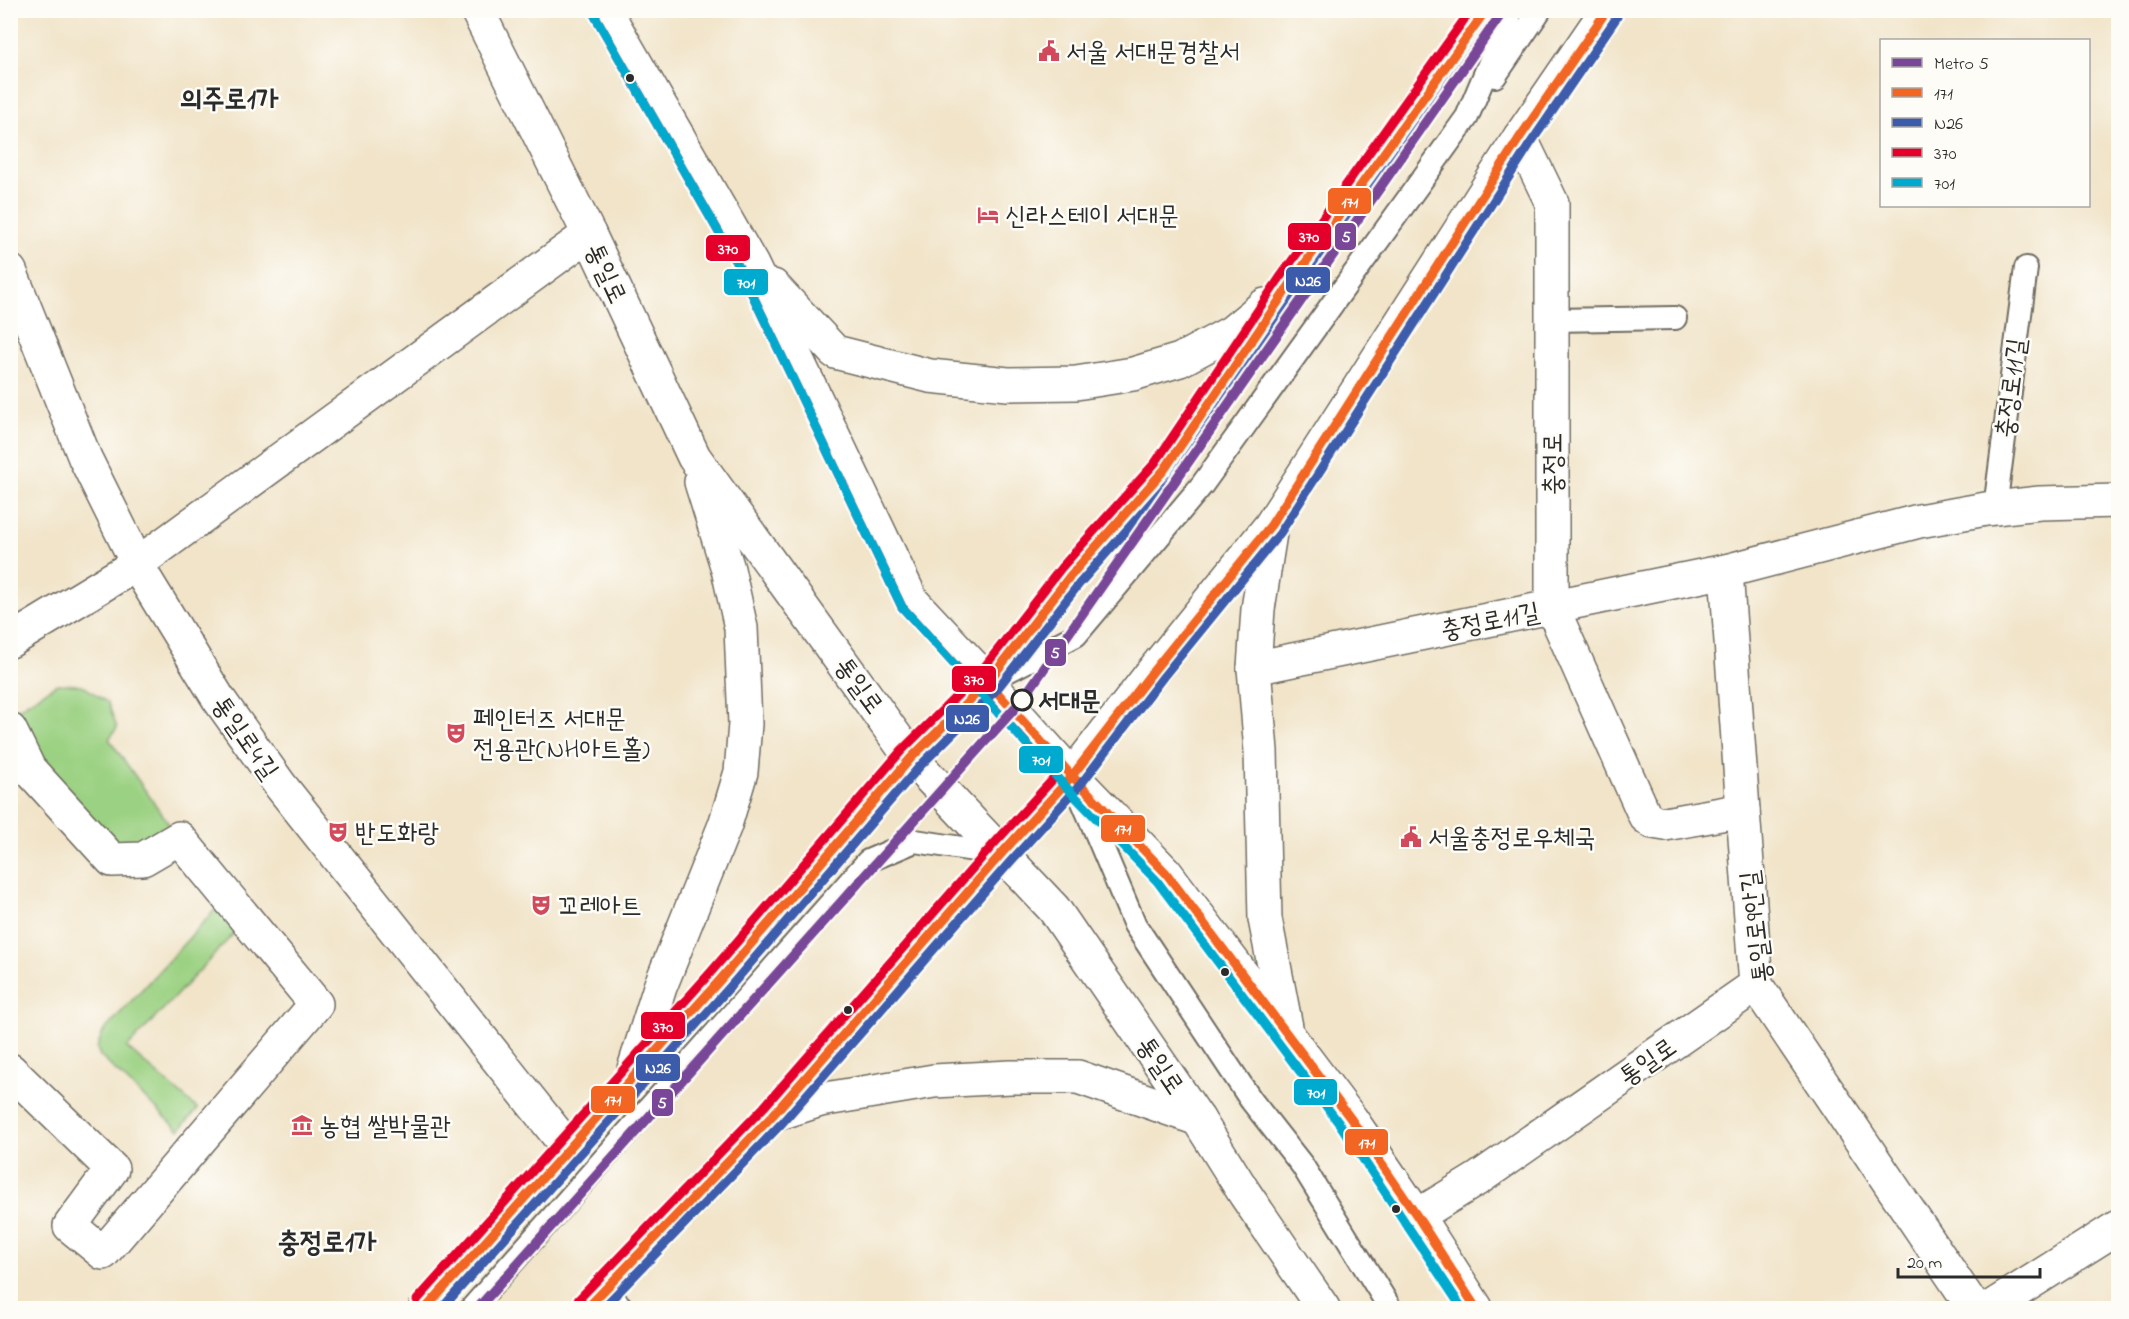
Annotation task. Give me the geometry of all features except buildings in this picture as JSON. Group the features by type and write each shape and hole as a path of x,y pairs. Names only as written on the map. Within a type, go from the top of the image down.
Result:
{"main road":[{"name":"통일로","path":"477,10 589,234 694,457 910,758 1054,909 1198,1119 1245,1194 1323,1308"},
{"path":"605,10 752,265 912,601 1072,776 1166,873 1351,1119 1476,1308"},
{"path":"426,1308 720,980 910,758 988,682 1070,576 1164,470 1292,283 1486,10"},
{"path":"605,1302 1000,854 1072,776 1271,525 1599,18"},
{"name":"충정로","path":"1520,137 1552,203 1552,607"},
{"path":"10,640 137,564 589,234"},
{"path":"752,265 835,352 930,376 1008,384 1076,383 1133,374 1180,360 1232,332 1292,283"},
{"name":"통일로4길","path":"10,271 85,458 137,564 218,698 280,785 569,1149"},
{"path":"631,1079 660,987 725,825 741,772 745,724 741,628 728,569 694,457"},
{"name":"충정로11길","path":"1254,668 1726,571 1919,521 2040,502 2118,501"},
{"path":"1271,525 1258,609 1254,668 1261,752 1265,919 1288,1036"},
{"path":"1552,607 1645,816 1653,822 1665,824 1743,810 1726,571"},
{"path":"10,730 30,770 112,860 143,859 179,838 316,1004 103,1253 70,1226 112,1169 10,1070"},
{"name":"통일로9안길","path":"1743,810 1756,985 1974,1308"},
{"name":"통일로","path":"1417,1216 1479,1178 1756,985"},
{"path":"773,1114 820,1100 934,1081 1011,1077 1078,1077 1198,1119"},
{"path":"1990,1308 2118,1227"}],"lane":[{"path":"1467,117 1512,10"},
{"path":"988,682 1076,634 1202,485 1467,117 1540,10"},
{"name":"충정로11길","path":"1995,508 2026,268"},
{"path":"1552,320 1675,318"},
{"path":"1072,776 1135,925 1247,1094 1302,1165 1390,1308"},
{"path":"472,1308 868,861 915,841 1000,854"}],"green space":[{"path":"57,684 82,685 108,703 117,728 109,739 179,838 112,860 11,730 11,713"},
{"path":"223,901 241,926 127,1048 198,1109 179,1130 100,1056 97,1048 103,1032"}],"metro line":[{"name":"5","path":"478,1308 1022,700 1504,10"}],"transit line":[{"name":"370","path":"417,1300 711,972 902,750 979,674 1061,568 1155,463 1281,276 1471,10"},
{"name":"171","path":"426,1308 720,980 911,758 988,682 1070,576 1164,470 1291,283 1486,10"},
{"name":"171","path":"587,1308 773,1115 1072,776 1271,525 1520,137 1607,10"},
{"name":"370","path":"578,1300 764,1107 1056,776 902,607 741,271 595,16"},
{"name":"701","path":"595,16 741,271 902,607 1063,784 1157,881 1341,1126 1462,1308"},
{"name":"N26","path":"442,1308 729,988 920,766 997,689 1079,584 1173,478 1301,290 1496,17"},
{"name":"N26","path":"603,1308 782,1123 1081,784 1163,677 1280,533 1530,144 1617,17"},
{"name":"171","path":"988,682 1072,776 1166,873 1351,1119 1476,1308"}],"place":[{"name":"서울 서대문경찰서","path":"1049,51"},
{"name":"신라스테이 서대문","path":"988,215"},
{"name":"서대문","path":"1022,700"},
{"name":"페인터즈 서대문 전용관(NH아트홀)","path":"456,733"},
{"name":"반도화랑","path":"338,832"},
{"name":"서울충정로우체국","path":"1411,837"},
{"name":"꼬레아트","path":"541,905"},
{"name":"농협 쌀박물관","path":"302,1125"}],"district":[{"name":"의주로1가","path":"229,98"},
{"name":"충정로1가","path":"327,1241"}]}
